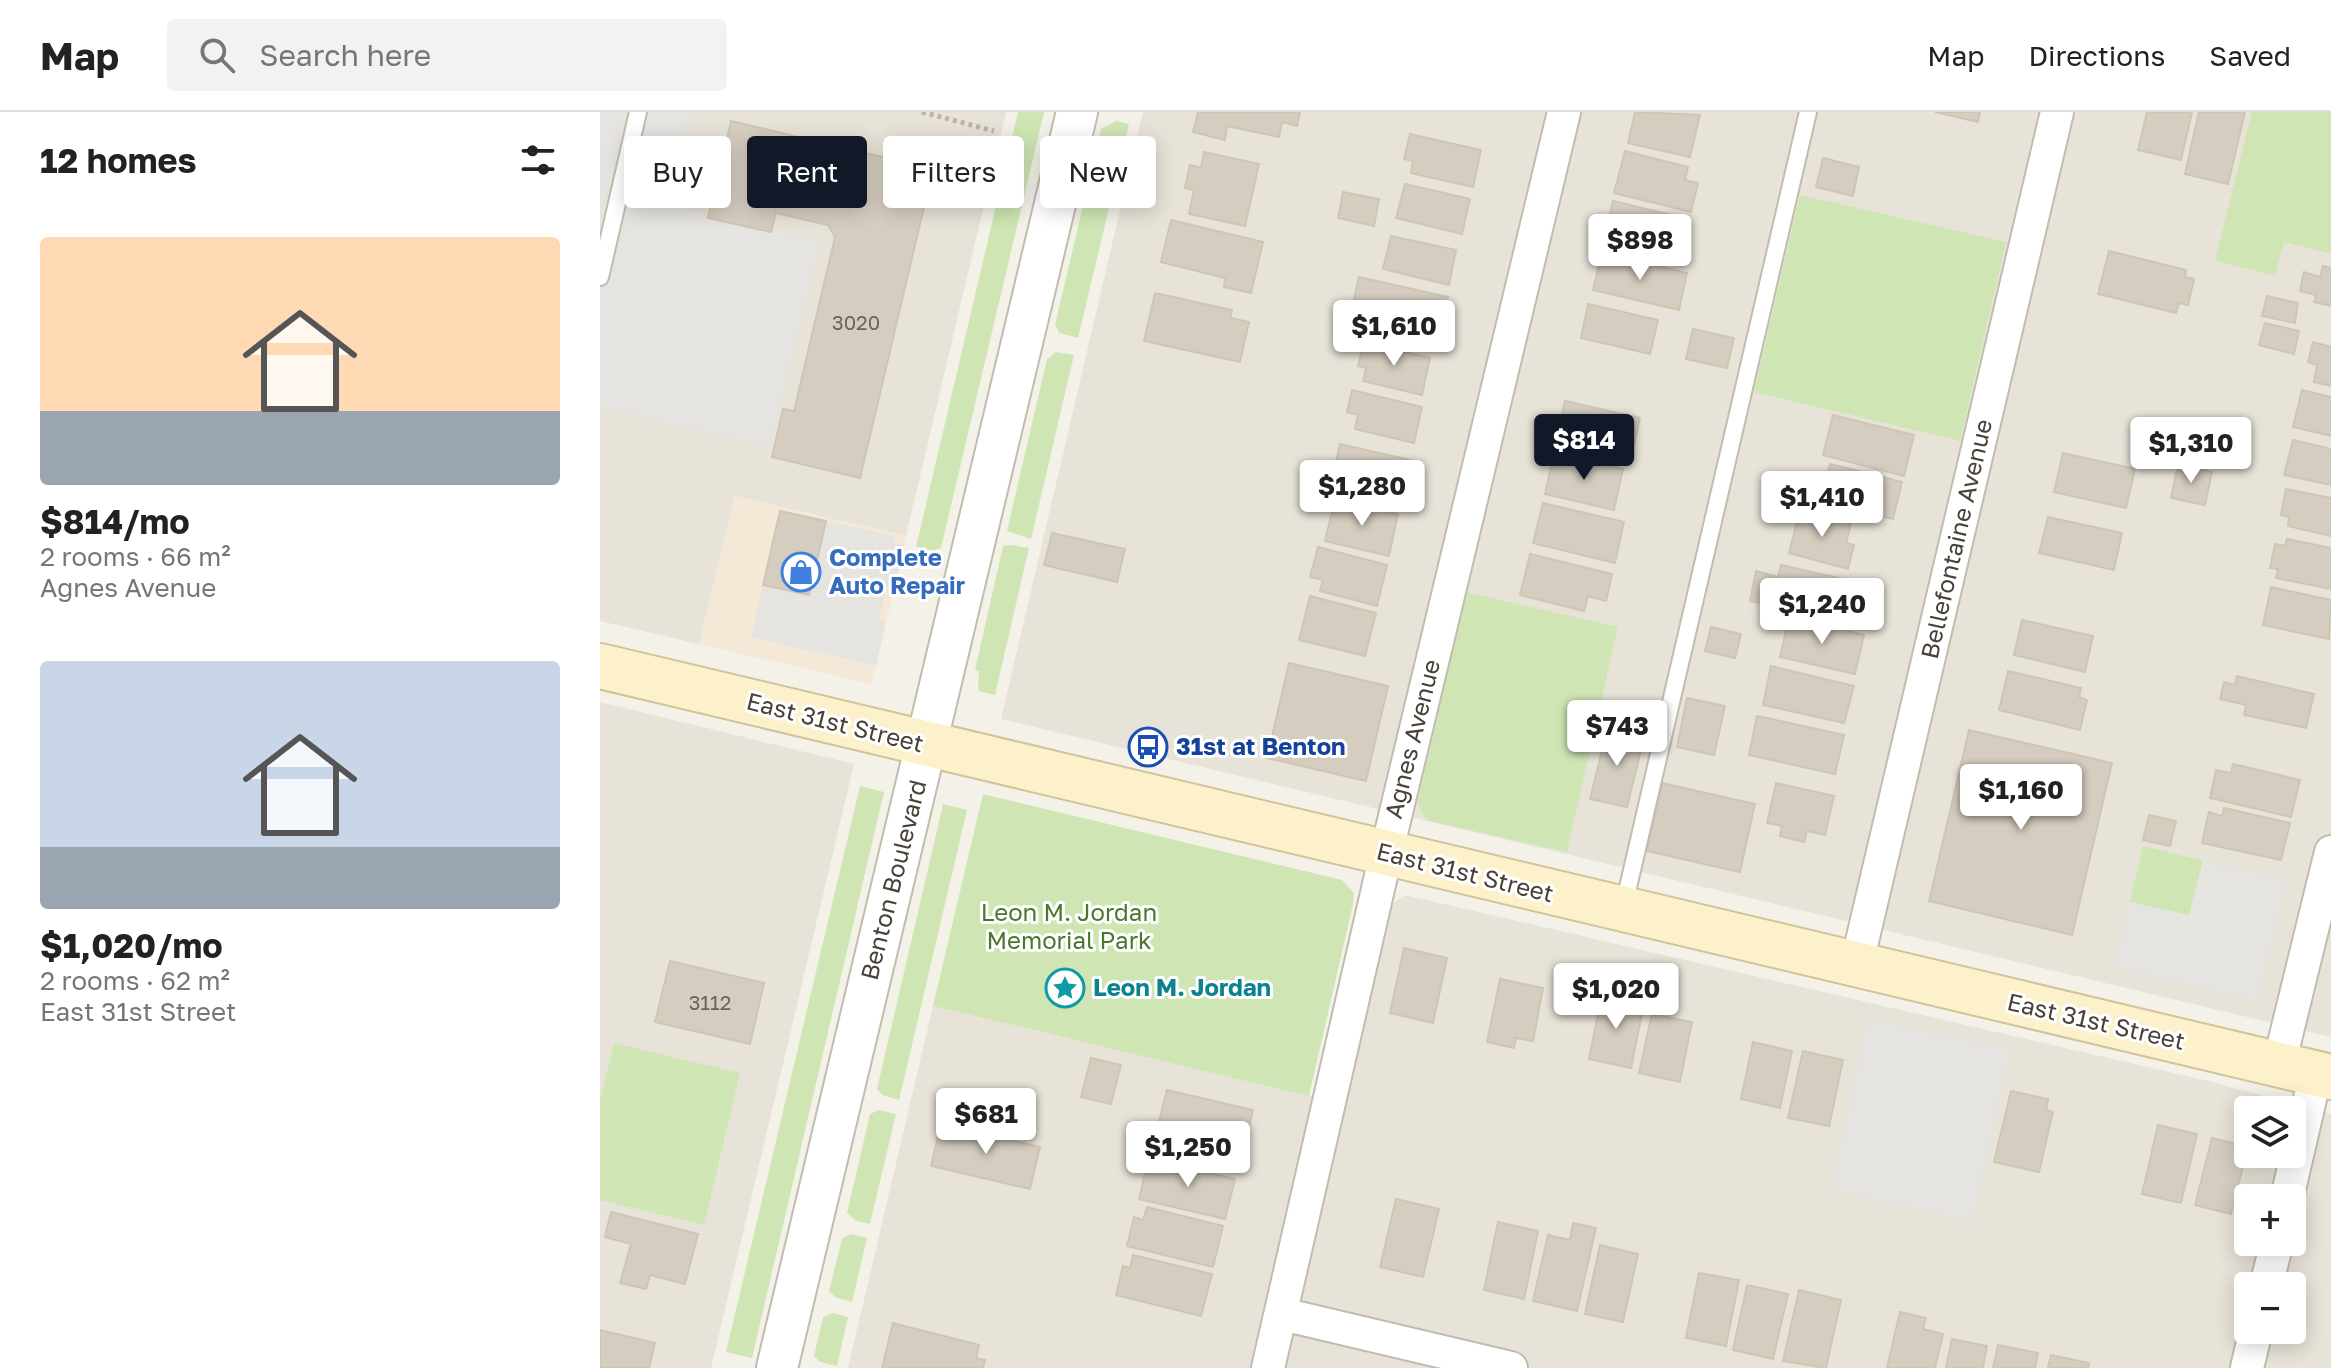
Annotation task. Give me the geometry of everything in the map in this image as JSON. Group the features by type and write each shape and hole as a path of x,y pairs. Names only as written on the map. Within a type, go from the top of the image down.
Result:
{"main road":[{"name":"East 31st Street","path":"600,666 1856,967 2309,1071"}],"street":[{"name":"Benton Boulevard","path":"777,1368 1077,112"},
{"name":"Agnes Avenue","path":"1268,1368 1386,854 1564,112"},
{"name":"Bellefontaine Avenue","path":"1856,967 2057,112"},
{"path":"2289,1184 2309,1071 2331,852"},
{"path":"1282,1314 1511,1368"},
{"path":"2247,1368 2253,1344"}],"lane":[{"path":"600,277 638,112"},
{"path":"1623,911 1808,112"}],"path":[{"path":"922,112 994,131"}],"shaded area":[{"path":"600,112 1006,112 1000,136 883,136 883,208 983,208 906,536 735,496 699,644 600,621"},
{"path":"600,112 690,112 684,136 624,136 624,208 679,208 820,242 770,448 600,407"},
{"path":"1143,112 2331,112 2331,1037 1001,719 1121,208 1156,208 1156,136 1137,136"},
{"path":"735,496 906,536 872,684 699,644"},
{"path":"826,521 893,536 896,543 904,545 895,588 887,587 879,619 886,621 876,666 751,637 763,585 809,595"},
{"path":"600,702 854,764 711,1368 600,1368"},
{"path":"2203,861 2286,880 2258,1002 2114,967 2130,902 2189,915"},
{"path":"1405,895 2212,1082 2264,1096 2234,1096 2234,1168 2306,1168 2306,1107 2331,1114 2331,1368 848,1368 933,1006 1344,1104 1392,904"},
{"path":"1868,1019 2010,1049 1973,1221 1831,1190"}],"green space":[{"path":"1018,112 1044,112 1024,197 1024,136 1012,136"},
{"path":"2252,112 2331,112 2331,254 2284,242 2275,276 2215,261"},
{"path":"1116,121 1129,124 1126,136 1099,136 1101,129"},
{"path":"1800,195 2006,242 1960,441 1754,392"},
{"path":"995,208 1021,208 941,548 933,551 916,547"},
{"path":"1082,208 1109,208 1078,338 1059,333 1055,325"},
{"path":"1056,352 1074,355 1031,539 1007,531 1047,359"},
{"path":"1003,546 1029,548 995,695 978,691 979,671 975,670"},
{"path":"1466,592 1618,627 1567,852 1429,821 1421,813 1418,801"},
{"path":"860,786 884,792 752,1358 726,1352"},
{"name":"Leon M. Jordan Memorial Park","path":"983,794 1342,880 1354,893 1353,904 1309,1096 933,1006"},
{"path":"943,804 967,810 899,1100 882,1095 877,1089"},
{"path":"2143,846 2203,861 2189,916 2130,902"},
{"path":"614,1043 740,1073 704,1225 600,1200 600,1101"},
{"path":"879,1110 896,1114 870,1224 856,1221 847,1213 870,1114"},
{"path":"850,1234 867,1238 852,1302 835,1297 829,1291 842,1239"},
{"path":"833,1313 848,1317 837,1366 820,1362 814,1356 823,1317"}],"building":[{"path":"1198,112 1300,112 1297,126 1282,122 1279,137 1227,126 1225,140 1193,132"},
{"path":"1635,112 1700,115 1690,157 1628,143"},
{"path":"1935,112 1980,112 1978,122"},
{"path":"2147,112 2192,112 2181,160 2138,150"},
{"path":"2199,112 2245,112 2228,184 2185,174"},
{"path":"731,121 794,136 747,136 747,208 867,208 867,153 883,157 883,208 924,208 860,478 772,457 783,409 794,411 835,237 828,225 776,213 771,232 708,218 710,208 731,208 731,136 727,136"},
{"path":"1410,134 1481,150 1473,187 1411,173 1413,161 1404,159"},
{"path":"1625,151 1688,167 1685,180 1698,183 1691,212 1614,193"},
{"path":"1204,152 1259,164 1245,226 1189,214 1194,190 1185,188 1190,165 1201,168"},
{"path":"1823,158 1859,167 1853,196 1816,187"},
{"path":"1405,184 1470,199 1462,234 1396,218"},
{"path":"1343,192 1379,199 1374,226 1338,218"},
{"path":"1613,201 1676,216 1667,256 1604,241"},
{"path":"1171,220 1263,242 1251,293 1224,287 1225,278 1161,262"},
{"path":"1391,236 1456,250 1449,285 1383,269"},
{"path":"2109,251 2186,270 2185,277 2194,279 2188,305 2179,303 2176,313 2098,294"},
{"path":"1602,253 1687,273 1679,310 1593,290"},
{"path":"2323,266 2331,268 2331,306 2314,302 2316,295 2300,291 2304,272 2320,277"},
{"path":"1359,277 1448,297 1438,341 1358,324 1363,301 1354,299"},
{"path":"1155,293 1232,310 1230,318 1249,322 1240,362 1144,341"},
{"path":"2267,296 2298,303 2295,323 2262,316"},
{"path":"1588,304 1658,320 1650,354 1581,338"},
{"path":"2265,323 2299,331 2294,354 2259,345"},
{"path":"1693,329 1734,338 1727,368 1686,359"},
{"path":"1364,342 1430,358 1422,395 1363,381 1366,368 1358,366"},
{"path":"2313,342 2331,347 2331,386 2314,382 2317,365 2308,362"},
{"path":"1352,390 1422,407 1414,443 1355,429 1358,415 1347,412"},
{"path":"2302,390 2331,397 2331,436 2293,427"},
{"path":"1565,401 1640,418 1633,449 1622,446 1620,458 1556,443"},
{"path":"1833,415 1914,435 1904,476 1823,455"},
{"path":"2293,440 2331,449 2331,485 2284,475"},
{"path":"1340,444 1410,460 1401,496 1341,482 1344,472 1334,470"},
{"path":"1554,453 1623,469 1614,510 1545,494"},
{"path":"2063,453 2135,469 2126,508 2054,492"},
{"path":"1830,464 1902,482 1893,519 1821,502"},
{"path":"2178,464 2212,472 2205,505 2171,498"},
{"path":"2286,489 2331,498 2331,536 2288,526 2289,517 2281,515"},
{"path":"1335,499 1398,514 1389,556 1325,541"},
{"path":"1543,503 1624,522 1615,563 1533,543"},
{"path":"1800,509 1851,523 1846,543 1854,545 1848,569 1789,553"},
{"path":"780,511 826,521 809,595 763,585"},
{"path":"2048,517 2122,533 2114,570 2039,553"},
{"path":"1052,533 1125,549 1117,582 1044,565"},
{"path":"2287,539 2331,548 2331,589 2276,578 2278,569 2270,568 2275,544 2285,546"},
{"path":"1318,547 1387,565 1377,606 1320,591 1323,580 1310,577"},
{"path":"1530,554 1612,574 1606,601 1588,596 1584,611 1520,595"},
{"path":"1781,565 1857,582 1849,623 1750,601 1756,571 1778,577"},
{"path":"2271,587 2331,600 2329,639 2263,625"},
{"path":"1310,596 1376,613 1365,656 1299,640"},
{"path":"1789,617 1864,635 1855,674 1780,657"},
{"path":"2022,620 2093,636 2085,672 2014,655"},
{"path":"1711,627 1741,634 1735,658 1705,651"},
{"path":"1289,663 1388,686 1366,781 1267,758"},
{"path":"1771,666 1854,686 1844,723 1763,705"},
{"path":"2008,671 2081,688 2079,697 2087,700 2080,730 1999,710"},
{"path":"2237,676 2314,694 2306,728 2244,715 2246,705 2220,699 2224,682 2235,685"},
{"path":"1687,698 1725,706 1714,755 1677,747"},
{"path":"1757,716 1844,735 1835,774 1749,755"},
{"path":"1607,730 1644,738 1627,807 1590,799"},
{"path":"1969,730 2112,763 2072,935 1929,901"},
{"path":"2233,764 2300,780 2291,817 2210,798 2216,770 2231,773"},
{"path":"1662,783 1755,804 1740,872 1647,851"},
{"path":"1776,783 1834,796 1825,835 1807,831 1804,842 1780,836 1782,826 1767,823"},
{"path":"2224,808 2290,823 2281,860 2202,843 2209,812 2222,816"},
{"path":"2149,815 2176,821 2170,846 2143,840"},
{"path":"1404,948 1447,958 1433,1023 1390,1013"},
{"path":"670,961 764,983 750,1044 655,1022"},
{"path":"1500,979 1543,988 1533,1041 1516,1038 1514,1048 1487,1042"},
{"path":"1602,994 1644,1003 1631,1068 1589,1059"},
{"path":"1652,1014 1692,1022 1680,1082 1639,1073"},
{"path":"1753,1042 1792,1051 1780,1108 1741,1099"},
{"path":"1803,1051 1843,1060 1829,1126 1788,1118"},
{"path":"1091,1058 1121,1065 1111,1104 1081,1097"},
{"path":"1167,1090 1253,1110 1238,1170 1152,1149"},
{"path":"2011,1091 2048,1099 2046,1110 2053,1112 2039,1172 1994,1162"},
{"path":"941,1124 1040,1147 1030,1189 931,1166"},
{"path":"2158,1125 2197,1134 2181,1203 2142,1194"},
{"path":"2212,1138 2234,1144 2234,1168 2243,1168 2239,1184 2234,1184 2231,1214 2195,1205"},
{"path":"1158,1160 1235,1179 1225,1219 1139,1199 1146,1169 1155,1171"},
{"path":"1396,1199 1439,1209 1423,1277 1380,1267"},
{"path":"1147,1207 1223,1226 1213,1267 1127,1246 1134,1217 1143,1220"},
{"path":"611,1212 698,1234 685,1284 650,1275 646,1289 620,1283 631,1244 605,1237"},
{"path":"1498,1222 1538,1231 1524,1299 1484,1290"},
{"path":"1573,1223 1596,1228 1577,1311 1533,1301 1548,1235 1570,1240"},
{"path":"1600,1245 1638,1254 1623,1322 1585,1314"},
{"path":"1133,1255 1212,1274 1201,1316 1116,1295 1123,1266 1130,1268"},
{"path":"1699,1273 1739,1280 1726,1346 1686,1338"},
{"path":"1747,1285 1788,1294 1773,1359 1733,1350"},
{"path":"1799,1290 1841,1300 1826,1368 1783,1361"},
{"path":"1900,1312 1926,1318 1923,1329 1943,1334 1935,1368 1887,1368"},
{"path":"893,1323 979,1345 976,1358 985,1360 983,1368 882,1368"},
{"path":"600,1330 655,1343 649,1368 600,1368"},
{"path":"1952,1339 1987,1346 1983,1368 1946,1368"},
{"path":"1998,1345 2038,1353 2035,1368 1993,1368"},
{"path":"2051,1355 2089,1363 2088,1368 2048,1368"}],"place":[{"name":"Complete Auto Repair","path":"801,572"},
{"name":"31st at Benton","path":"1148,747"},
{"name":"Leon M. Jordan","path":"1065,988"}]}
